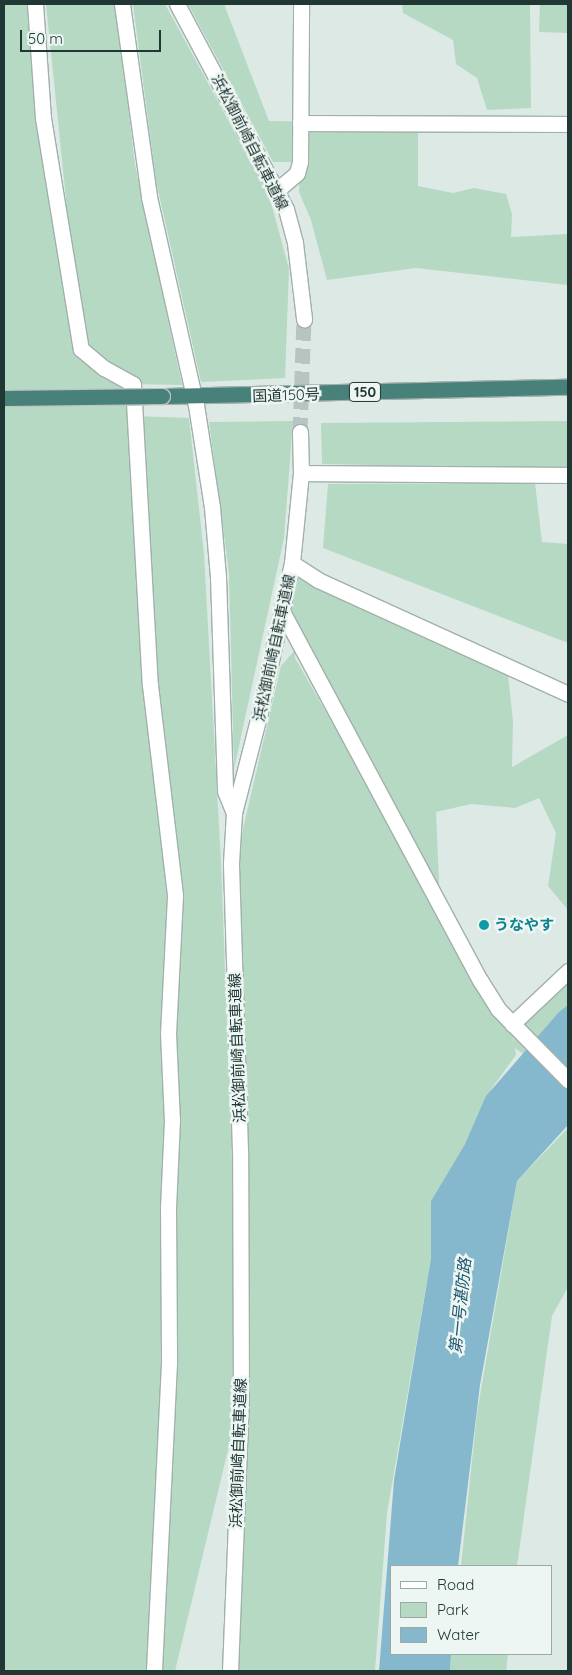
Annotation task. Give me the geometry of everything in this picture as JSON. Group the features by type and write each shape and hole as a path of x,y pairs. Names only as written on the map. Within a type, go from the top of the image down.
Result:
{"highway":[{"name":"国道150号","path":"4,398 194,397 568,387"}],"street":[{"path":"35,4 43,118 81,349 104,368 133,384 150,685 175,896 168,1033 172,1120 168,1207 169,1374 154,1671"},
{"path":"122,4 149,197 194,397 212,507 218,577 225,791 234,813"},
{"name":"浜松御前崎自転車道線","path":"176,4 277,190 295,243 304,319"},
{"path":"277,190 297,173 300,123 301,4"},
{"path":"300,123 568,124"},
{"name":"浜松御前崎自転車道線","path":"230,1671 241,1397 240,1150 231,864 234,813 283,613 292,563 301,473 300,432"},
{"path":"301,473 568,475"},
{"path":"292,563 318,580 568,694"},
{"path":"283,613 480,980 498,1009 568,1080"},
{"path":"512,1024 568,971"}],"green space":[{"path":"4,4 33,4 75,287 46,4 116,4 135,165 182,385 133,384 125,380 136,416 189,418 204,554 221,861 240,1376 243,1041 239,846 281,666 295,650 295,658 480,980 512,1024 514,1043 515,1027 568,975 568,1086 515,1048 516,1055 492,1088 465,1144 431,1201 431,1258 387,1513 375,1671 229,1671 239,1404 175,1671 4,1671"},
{"path":"133,4 165,4 269,195 289,269 285,378 201,382 156,181"},
{"path":"188,4 224,4 269,121 418,123 418,186 453,193 474,188 506,194 512,214 511,237 568,234 568,285 416,268 327,280 311,220 299,192 300,162 273,162"},
{"path":"402,4 530,4 531,108 487,110 477,78 456,64 453,40 403,13"},
{"path":"540,4 568,4 568,33 539,32"},
{"path":"293,421 284,538 234,769 229,573 209,422"},
{"path":"568,421 568,469 322,464 321,423"},
{"path":"535,483 542,542 568,544 568,643 323,548 328,484"},
{"path":"299,568 507,666 513,721 512,767 568,735 568,910 548,886 556,833 539,798 515,808 471,804 436,812 440,905 289,624"},
{"path":"568,1128 568,1287 552,1316 517,1565 461,1565 477,1413 517,1181"},
{"path":"451,1655 508,1655 506,1671 450,1671"}],"water":[{"name":"第一号湛防路","path":"568,1005 568,1125 517,1181 480,1385 458,1565 390,1565 390,1655 451,1655 450,1671 379,1671 394,1480 431,1258 431,1201 465,1144 486,1096 559,1012"}],"tunnel":[{"path":"300,432 304,319"}],"place":[{"name":"うなやす","path":"484,925"}]}
